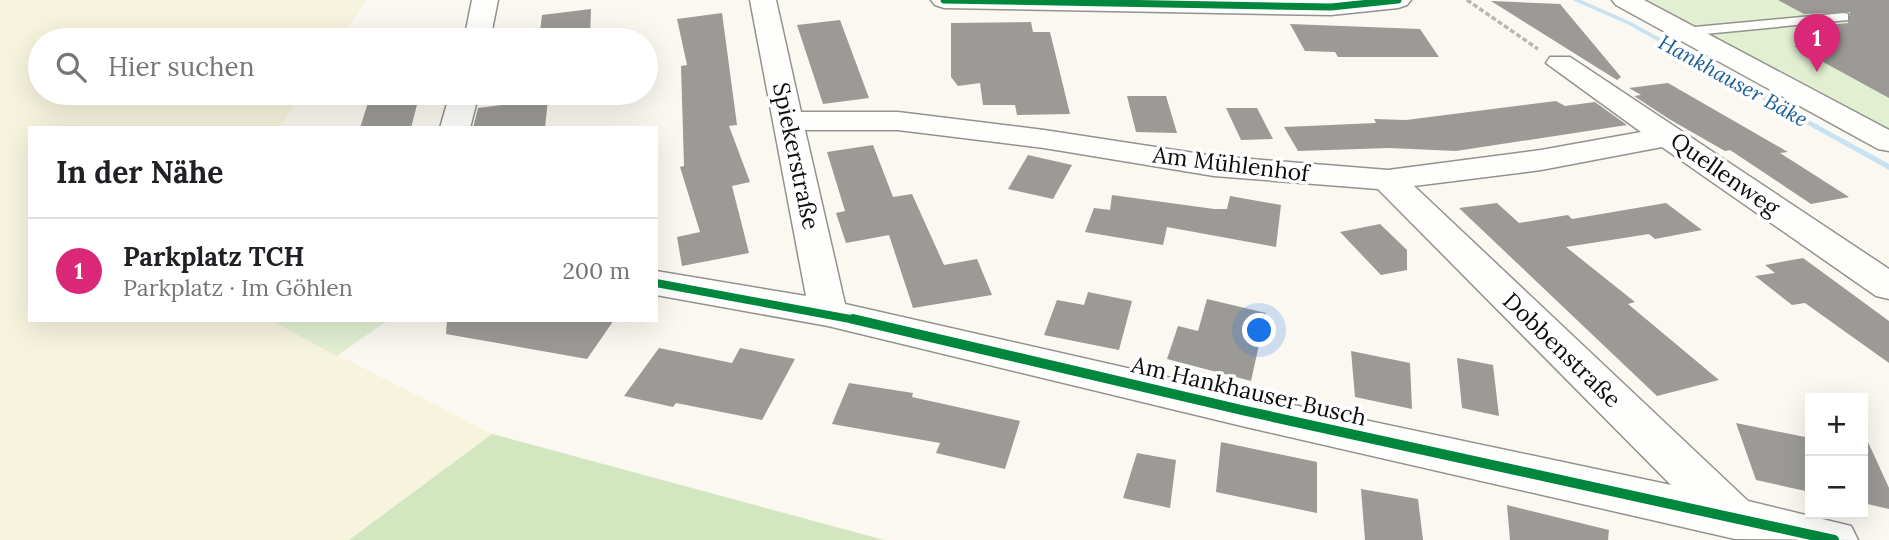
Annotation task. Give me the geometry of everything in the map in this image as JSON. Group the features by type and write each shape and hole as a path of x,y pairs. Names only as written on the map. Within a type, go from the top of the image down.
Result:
{"street":[{"path":"479,28 485,0"},
{"name":"Spiekerstraße","path":"763,0 828,313"},
{"path":"944,0 1331,7 1398,0"},
{"path":"1625,0 1889,142"},
{"name":"Quellenweg","path":"1560,63 1889,287"},
{"path":"456,126 461,105"},
{"name":"Am Mühlenhof","path":"790,121 898,121 1214,166 1388,180 1541,160 1670,136"},
{"name":"Dobbenstraße","path":"1388,180 1735,519"},
{"name":"Am Hankhauser Busch","path":"658,283 828,313 1246,411 1834,540"}],"lane":[{"path":"1684,32 1844,17"}],"path":[{"path":"1467,0 1560,63"}],"shaded area":[{"path":"0,0 366,0 347,28 28,28 28,105 295,105 280,126 28,126 28,322 274,322 492,434 349,540 0,540"}],"green space":[{"path":"1647,0 1889,0 1889,137 1658,14"},
{"path":"274,322 385,322 337,356"},
{"path":"492,434 884,540 349,540"}],"building":[{"path":"1778,0 1889,0 1889,98 1794,46 1826,42 1801,28 1848,23 1850,12 1804,14"},
{"path":"1491,1 1560,4 1621,77 1617,80"},
{"path":"591,9 590,28 540,28 542,15"},
{"path":"722,13 737,125 729,126 750,182 732,186 749,253 682,266 677,237 700,232 680,167 684,166 681,66 687,65 677,19"},
{"path":"840,20 869,98 823,104 797,25"},
{"path":"1031,22 1033,32 1050,32 1070,114 1017,115 1015,105 983,105 980,83 958,86 951,77 951,23"},
{"path":"1290,24 1420,29 1439,57 1338,57 1335,52 1305,51"},
{"path":"1668,83 1788,152 1780,153 1849,197 1811,204 1730,150 1725,151 1669,119 1634,96 1641,95 1629,88"},
{"path":"1127,96 1166,96 1177,133 1136,132"},
{"path":"1556,101 1565,106 1595,102 1627,125 1456,151 1389,148 1298,151 1284,127 1376,123 1374,119 1406,120"},
{"path":"367,105 417,105 412,126 361,126"},
{"path":"547,105 545,126 474,126 478,108"},
{"path":"1226,108 1257,108 1273,139 1241,140"},
{"path":"873,145 893,197 912,194 944,265 977,259 992,295 913,308 889,235 846,243 836,213 845,211 827,152"},
{"path":"1028,155 1072,165 1053,199 1008,189"},
{"path":"1112,195 1214,209 1227,209 1230,196 1281,205 1276,247 1167,227 1163,245 1085,232 1094,208 1110,210"},
{"path":"1497,203 1519,223 1568,215 1572,219 1666,203 1702,230 1655,239 1649,234 1566,247 1635,302 1628,304 1719,380 1657,396 1459,208"},
{"path":"1380,224 1407,250 1407,270 1381,275 1340,232"},
{"path":"1803,258 1889,321 1889,363 1805,303 1792,305 1755,276 1775,273 1765,265"},
{"path":"1088,292 1132,301 1119,350 1044,335 1057,300 1084,305"},
{"path":"1207,299 1266,313 1251,381 1167,359 1178,326 1198,331"},
{"path":"447,322 613,322 587,359 446,334"},
{"path":"659,348 732,363 740,348 795,359 762,420 676,403 673,407 624,396"},
{"path":"1351,351 1410,363 1412,409 1355,397"},
{"path":"1457,358 1493,365 1499,416 1462,408"},
{"path":"849,383 913,393 912,397 1020,421 1005,469 936,453 940,443 832,424"},
{"path":"1736,423 1805,437 1805,491 1756,480"},
{"path":"1221,442 1317,462 1317,513 1216,492"},
{"path":"1868,442 1889,488 1889,509 1868,504"},
{"path":"1137,453 1176,460 1170,508 1123,498"},
{"path":"1361,489 1418,499 1423,540 1365,540"},
{"path":"1507,505 1609,530 1608,540 1510,540"}],"waterway":[{"name":"Hankhauser Bäke","path":"1575,0 1629,23 1889,167"}],"cycle path":[{"path":"944,0 1331,7 1398,0"},
{"path":"658,283 828,313 1246,411 1834,540"}],"place":[{"name":"Parkplatz TCH","path":"1817,72"}]}
